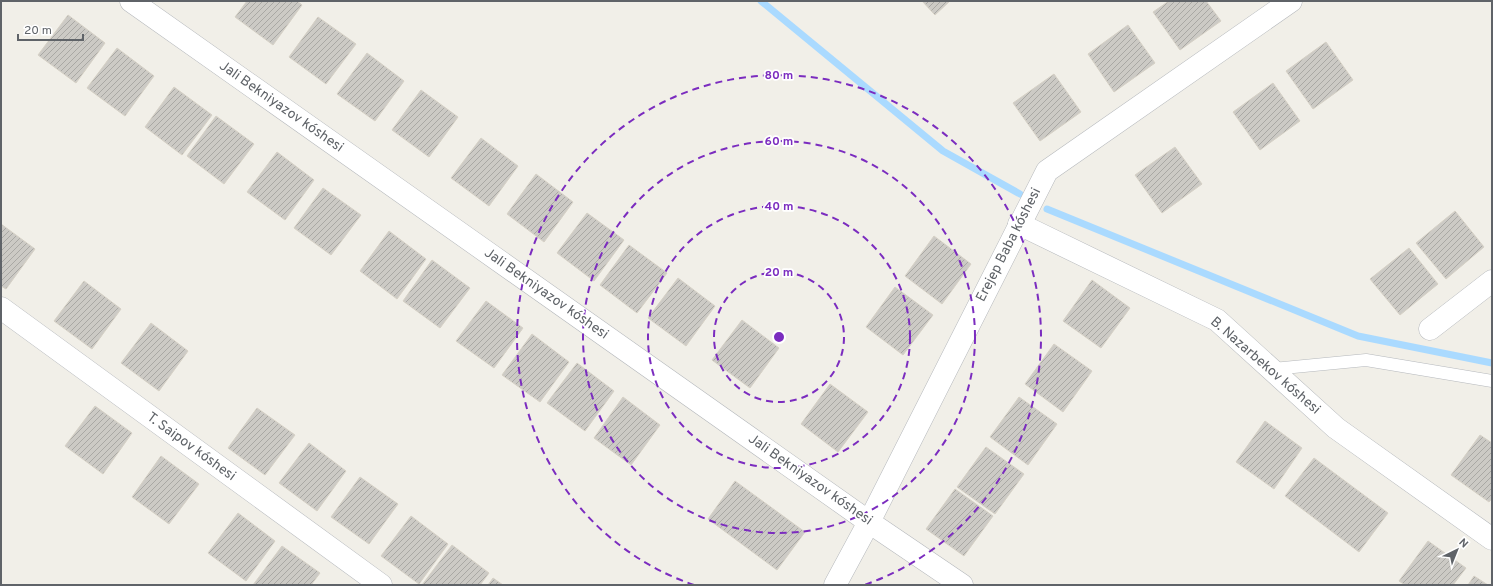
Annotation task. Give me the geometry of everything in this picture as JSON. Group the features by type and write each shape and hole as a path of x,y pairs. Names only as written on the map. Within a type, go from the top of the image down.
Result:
{"street":[{"name":"Jali Bekniyazov kóshesi","path":"130,1 869,522 962,585"},
{"name":"Erejep Baba kóshesi","path":"835,585 869,522 1047,171 1291,1"},
{"name":"B. Nazarbekov kóshesi","path":"1019,224 1217,320 1274,369 1336,428 1492,539"},
{"path":"1430,329 1492,281"},
{"name":"T. Saipov kóshesi","path":"1,308 381,585"}],"lane":[{"path":"1274,369 1366,360 1492,381"}],"building":[{"path":"247,1 297,1 302,5 273,45 235,17"},
{"path":"922,1 950,1 935,15"},
{"path":"1169,1 1206,1 1221,21 1180,50 1153,12"},
{"path":"68,15 105,43 76,83 38,55"},
{"path":"318,17 356,44 326,84 289,57"},
{"path":"1128,25 1155,63 1114,92 1088,54"},
{"path":"1326,42 1353,80 1313,109 1286,71"},
{"path":"117,48 154,76 125,116 87,88"},
{"path":"367,53 404,81 375,121 337,94"},
{"path":"1054,74 1081,112 1040,141 1013,103"},
{"path":"1273,83 1300,121 1260,150 1233,112"},
{"path":"174,87 212,115 182,155 145,127"},
{"path":"421,90 458,117 429,157 392,130"},
{"path":"216,116 254,144 224,184 187,156"},
{"path":"481,138 518,166 489,206 451,178"},
{"path":"1175,147 1202,184 1162,213 1135,175"},
{"path":"277,152 314,180 285,220 247,192"},
{"path":"536,174 573,202 544,242 507,214"},
{"path":"323,188 361,215 331,255 294,228"},
{"path":"1455,211 1484,247 1446,279 1416,243"},
{"path":"587,213 624,240 594,281 557,253"},
{"path":"1,224 35,249 6,289 1,286"},
{"path":"389,231 426,259 397,299 360,271"},
{"path":"934,236 971,264 942,304 905,276"},
{"path":"629,245 667,273 637,313 600,285"},
{"path":"1409,248 1438,284 1400,315 1370,279"},
{"path":"432,260 470,288 440,328 403,301"},
{"path":"678,278 715,306 686,346 648,318"},
{"path":"1092,280 1130,308 1101,348 1063,321"},
{"path":"84,281 121,309 92,349 54,321"},
{"path":"895,287 933,315 903,355 866,327"},
{"path":"486,301 523,328 494,368 456,341"},
{"path":"742,320 779,348 750,388 712,360"},
{"path":"151,323 188,351 159,391 121,363"},
{"path":"532,334 569,362 540,402 502,375"},
{"path":"1054,344 1092,371 1063,412 1025,384"},
{"path":"577,363 614,391 585,431 547,403"},
{"path":"830,384 868,412 838,452 801,424"},
{"path":"623,397 660,425 631,465 594,438"},
{"path":"1019,397 1057,424 1028,465 990,437"},
{"path":"95,406 132,433 103,474 65,446"},
{"path":"257,408 295,435 265,475 228,448"},
{"path":"1265,421 1302,448 1274,489 1236,462"},
{"path":"1480,435 1492,443 1492,499 1489,502 1451,475"},
{"path":"309,443 346,471 317,511 279,483"},
{"path":"986,447 1024,474 995,514 957,487"},
{"path":"161,456 199,484 169,524 132,497"},
{"path":"1314,458 1388,513 1359,552 1285,496"},
{"path":"360,477 398,504 369,544 331,517"},
{"path":"735,481 805,532 777,570 708,519"},
{"path":"955,489 993,516 964,556 926,529"},
{"path":"238,513 275,541 246,581 208,553"},
{"path":"411,516 448,544 419,584 381,556"},
{"path":"1428,541 1466,568 1453,585 1405,585 1399,581"},
{"path":"452,545 489,573 480,585 422,585"},
{"path":"282,546 320,573 311,585 253,585"},
{"path":"1474,576 1488,585 1468,585"},
{"path":"493,578 503,585 488,585"}],"waterway":[{"path":"761,1 943,151 1020,194"},
{"path":"1047,209 1358,336 1492,363"}]}
